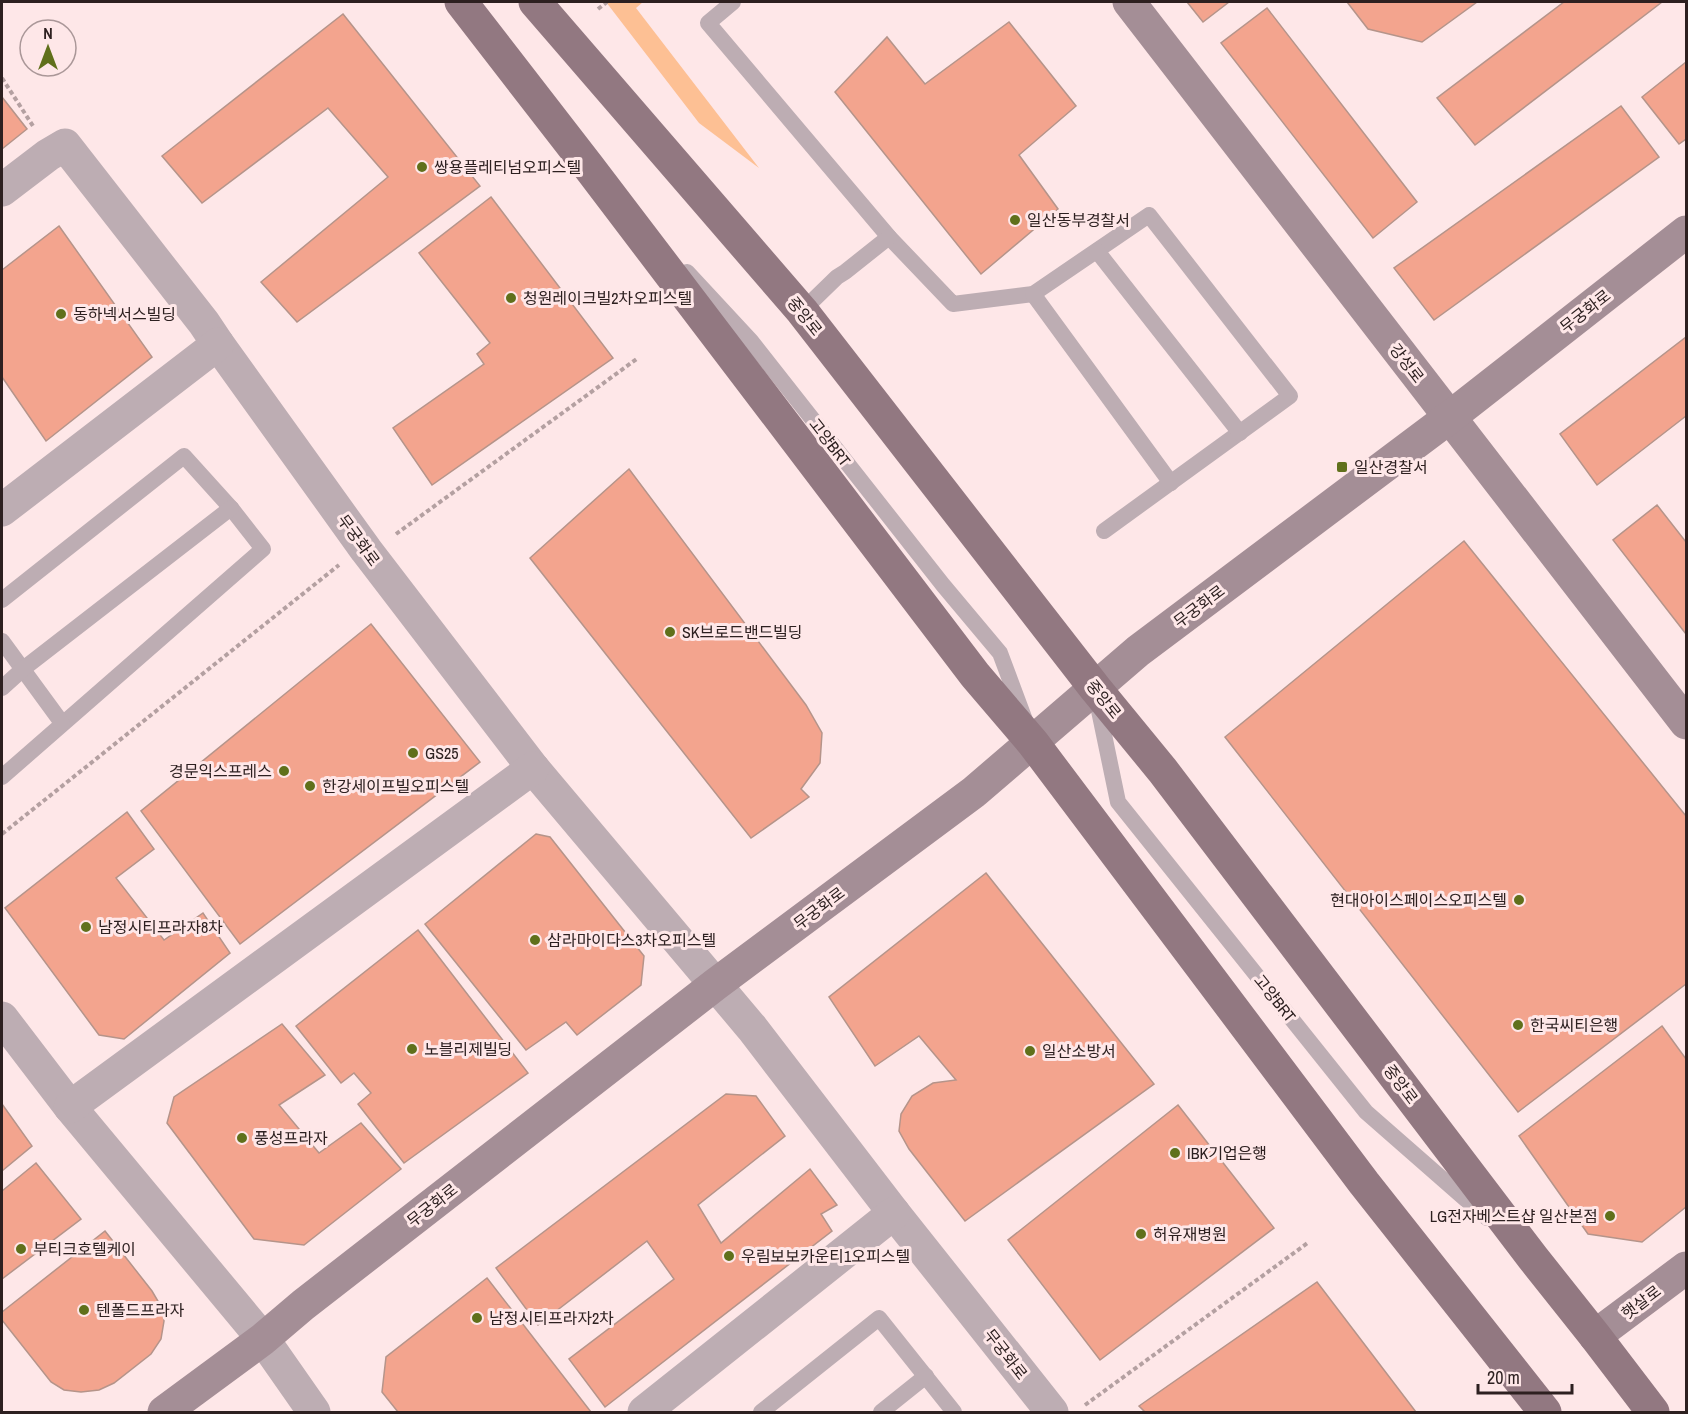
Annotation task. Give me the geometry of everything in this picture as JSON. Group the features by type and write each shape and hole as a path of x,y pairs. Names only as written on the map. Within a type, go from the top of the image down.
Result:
{"main road":[{"path":"462,2 975,675 1033,743 1364,1183 1545,1413"},
{"name":"중앙로","path":"535,2 802,311 1095,688 1163,771 1653,1413"},
{"name":"강성로","path":"1129,2 1686,723"},
{"name":"무궁화로","path":"164,1413 263,1339 303,1305 716,984 974,792 1138,651 1449,417 1686,232"},
{"name":"햇살로","path":"1595,1336 1686,1268"}],"street":[{"name":"무궁화로","path":"2,189 65,145 204,323 366,550 533,768 752,1028 894,1214 1052,1413"},
{"path":"2,510 218,344"},
{"path":"70,1107 533,768"},
{"path":"2,1018 70,1107 263,1339 314,1413"},
{"path":"644,1413 894,1214"}],"lane":[{"path":"733,2 708,23 890,237 953,304 1033,294 1149,216 1290,396 1104,531"},
{"path":"802,311 837,277 890,237"},
{"path":"1096,251 1240,433"},
{"path":"1033,294 1170,483"},
{"path":"2,600 184,456 231,508 263,549 2,777"},
{"path":"2,688 22,669 231,508"},
{"path":"2,641 62,723"},
{"name":"고양BRT","path":"1095,688 1118,802 1366,1113 1533,1258"},
{"path":"761,1413 879,1318 954,1413"},
{"path":"881,1413 926,1376"}],"path":[{"path":"598,9 607,2"},
{"path":"2,78 38,134"},
{"path":"393,537 638,358"},
{"path":"2,834 344,561"},
{"path":"1085,1405 1309,1242"}],"shaded area":[{"path":"606,2 643,2 636,8 759,168 699,123"}],"building":[{"path":"1187,2 1229,2 1203,22"},
{"path":"1347,2 1477,2 1422,42 1368,29"},
{"path":"1564,2 1662,2 1475,145 1437,98"},
{"path":"1267,8 1417,202 1373,238 1221,43"},
{"name":"쌍용플레티넘오피스텔","path":"343,14 480,186 297,322 261,282 388,177 328,108 202,203 162,156"},
{"name":"일산동부경찰서","path":"1009,22 1076,106 1019,155 1058,209 981,274 835,92 887,37 925,84"},
{"path":"1686,62 1686,139 1679,144 1642,97"},
{"path":"2,97 27,129 2,149"},
{"path":"1621,106 1659,157 1434,320 1394,268"},
{"name":"청원레이크빌2차오피스텔","path":"491,197 613,358 432,485 393,428 484,364 477,354 490,343 419,253"},
{"name":"동하넥서스빌딩","path":"59,226 152,357 46,441 2,377 2,270"},
{"path":"1686,337 1686,416 1597,485 1560,434"},
{"name":"SK브로드밴드빌딩","path":"629,469 806,705 822,733 820,763 801,789 809,797 751,838 530,558"},
{"path":"1657,505 1686,542 1686,634 1613,540"},
{"name":"현대아이스페이스오피스텔","path":"1464,541 1686,816 1686,984 1518,1112 1225,737"},
{"name":"한강세이프빌오피스텔","path":"371,624 480,762 240,944 141,811"},
{"name":"남정시티프라자8차","path":"127,812 154,849 116,878 164,940 203,913 230,953 124,1039 99,1035 5,908"},
{"name":"삼라마이다스3차오피스텔","path":"536,834 550,837 644,956 641,985 577,1035 566,1022 526,1050 425,924"},
{"name":"일산소방서","path":"986,873 1154,1084 965,1221 909,1149 899,1131 901,1114 912,1096 933,1083 956,1080 919,1036 875,1066 829,997"},
{"name":"노블리제빌딩","path":"418,930 528,1073 404,1163 358,1104 371,1093 354,1073 341,1083 296,1026"},
{"name":"풍성프라자","path":"282,1024 325,1075 279,1105 319,1153 361,1123 401,1169 304,1245 254,1239 167,1123 174,1097"},
{"path":"1662,1026 1686,1059 1686,1207 1642,1242 1588,1234 1519,1136"},
{"name":"우림보보카운티1오피스텔","path":"726,1094 756,1096 785,1136 698,1205 721,1243 810,1169 837,1205 821,1214 832,1231 605,1407 569,1359 674,1279 647,1241 538,1325 496,1268"},
{"path":"2,1104 32,1146 2,1171"},
{"name":"허유재병원","path":"1178,1105 1274,1228 1100,1360 1008,1240"},
{"name":"부티크호텔케이","path":"36,1163 81,1219 2,1279 2,1191"},
{"name":"텐폴드프라자","path":"105,1231 152,1291 162,1308 164,1321 161,1339 151,1354 114,1383 99,1390 81,1392 64,1390 51,1382 2,1320 2,1312"},
{"name":"남정시티프라자2차","path":"487,1278 591,1412 398,1412 382,1392 386,1357"},
{"path":"1317,1282 1416,1412 1145,1412 1139,1406"}],"place":[{"name":"쌍용플레티넘오피스텔","path":"422,167"},
{"name":"일산동부경찰서","path":"1015,220"},
{"name":"청원레이크빌2차오피스텔","path":"511,298"},
{"name":"동하넥서스빌딩","path":"61,314"},
{"name":"일산경찰서","path":"1342,467"},
{"name":"SK브로드밴드빌딩","path":"670,632"},
{"name":"GS25","path":"413,753"},
{"name":"경문익스프레스","path":"284,771"},
{"name":"한강세이프빌오피스텔","path":"310,786"},
{"name":"현대아이스페이스오피스텔","path":"1519,900"},
{"name":"남정시티프라자8차","path":"86,927"},
{"name":"삼라마이다스3차오피스텔","path":"535,940"},
{"name":"한국씨티은행","path":"1518,1025"},
{"name":"노블리제빌딩","path":"412,1049"},
{"name":"일산소방서","path":"1030,1051"},
{"name":"풍성프라자","path":"242,1138"},
{"name":"IBK기업은행","path":"1175,1153"},
{"name":"LG전자베스트샵 일산본점","path":"1610,1216"},
{"name":"허유재병원","path":"1141,1234"},
{"name":"부티크호텔케이","path":"21,1249"},
{"name":"우림보보카운티1오피스텔","path":"729,1256"},
{"name":"텐폴드프라자","path":"84,1310"},
{"name":"남정시티프라자2차","path":"477,1318"}]}
